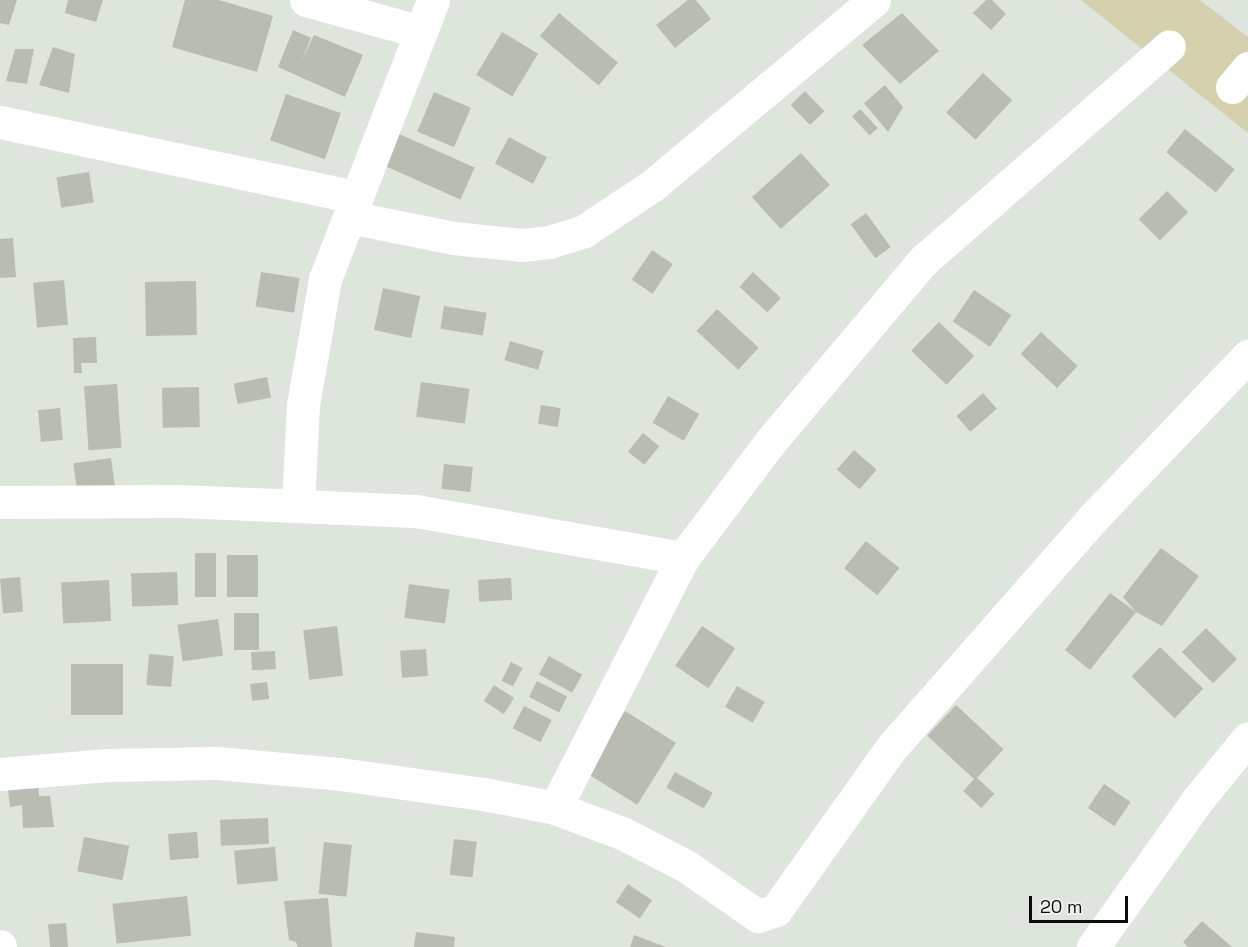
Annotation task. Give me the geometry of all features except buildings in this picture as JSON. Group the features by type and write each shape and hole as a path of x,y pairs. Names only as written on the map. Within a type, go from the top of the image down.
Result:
{"street":[{"path":"306,0 421,32"},
{"path":"298,506 303,405 312,336 325,279 433,0"},
{"path":"0,122 353,207 434,234 522,245 549,242 584,231 653,185 874,0"},
{"path":"555,808 683,558 770,442 924,260 1169,46"},
{"path":"0,774 108,765 217,763 340,774 555,808 624,834 686,866 758,916 776,910 892,747 1092,519 1248,356"},
{"path":"0,502 179,501 416,511 683,558"},
{"path":"1093,947 1199,798 1248,738"}],"shaded area":[{"path":"1081,0 1200,0 1248,37 1248,133"}]}
